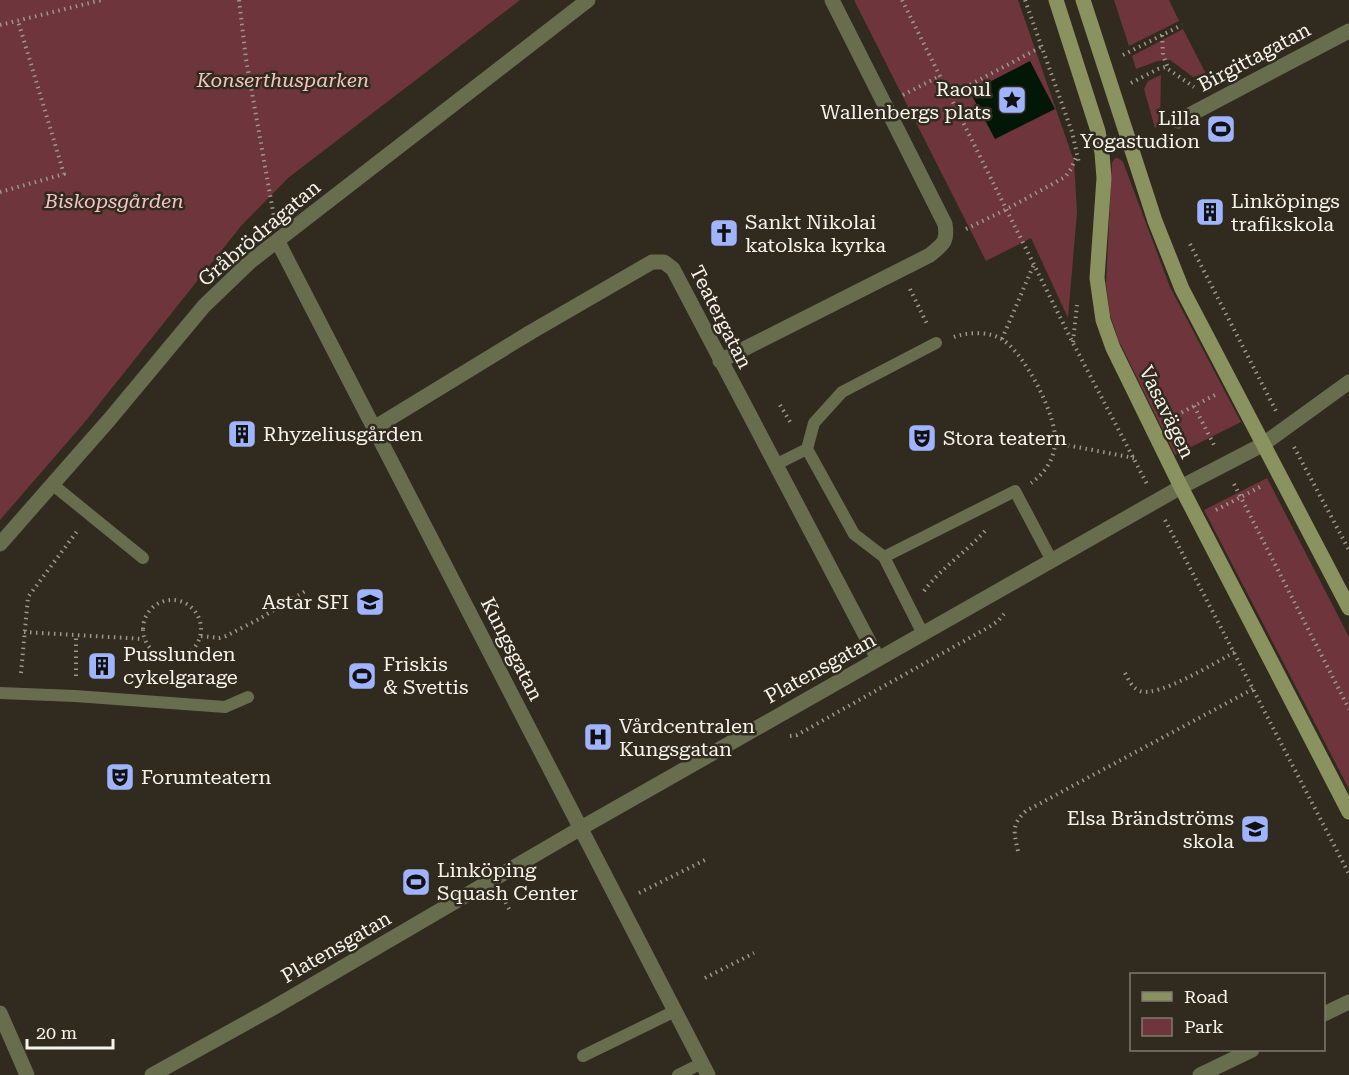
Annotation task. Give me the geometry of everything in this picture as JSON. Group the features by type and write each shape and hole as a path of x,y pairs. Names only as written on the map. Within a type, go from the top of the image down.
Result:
{"main road":[{"name":"Vasavägen","path":"1056,0 1096,122 1102,153 1104,178 1097,278 1103,320 1113,348 1181,487 1349,812"},
{"path":"1083,0 1155,220 1182,289 1349,608"}],"street":[{"name":"Gråbrödragatan","path":"0,544 204,306 251,261 588,0"},
{"path":"720,361 930,255 945,240 945,224 832,0"},
{"name":"Birgittagatan","path":"1178,121 1349,31"},
{"name":"Kungsgatan","path":"278,242 705,1069"},
{"name":"Teatergatan","path":"374,428 531,332 652,262 664,262 673,269 878,659"},
{"name":"Platensgatan","path":"152,1075 273,1008 581,828 1181,487 1262,445 1349,382"},
{"path":"1325,1013 1349,1002"},
{"path":"0,1013 27,1075"},
{"path":"1200,1075 1250,1051"}],"lane":[{"path":"923,634 884,557 854,534 807,449 814,423 842,392 936,343"},
{"path":"775,465 807,449"},
{"path":"52,484 143,558"},
{"path":"884,557 1015,491 1052,561"},
{"path":"0,693 225,707 248,698"},
{"path":"583,1056 675,1011"},
{"path":"678,1075 705,1069"}],"path":[{"path":"0,25 102,0"},
{"path":"239,0 246,59 278,242"},
{"path":"902,0 1156,502 1349,874"},
{"path":"945,240 1065,177 1077,154 1072,132 1025,0"},
{"path":"0,192 64,174 18,21"},
{"path":"1119,57 1182,25"},
{"path":"1162,35 1163,54 1168,68 1214,101"},
{"path":"950,96 1041,47"},
{"path":"1125,76 1128,85 1158,69 1168,68"},
{"path":"885,104 940,76"},
{"path":"1188,240 1349,550"},
{"path":"1002,339 1035,263"},
{"path":"901,270 936,343 961,334 981,333 1002,339 1029,370 1042,393 1056,443 1050,462 1041,476 1015,491"},
{"path":"1125,441 1256,374"},
{"path":"1194,406 1349,709"},
{"path":"1056,443 1134,458"},
{"path":"1173,533 1303,464"},
{"path":"19,694 28,597 89,515"},
{"path":"909,607 919,599 939,573 972,546 987,529"},
{"path":"201,636 219,638 226,636 260,619 307,590"},
{"path":"171,599 182,601 198,614 201,636 189,653 179,658 158,655 144,639 145,617 151,608 160,602 171,599"},
{"path":"24,632 144,639"},
{"path":"75,696 76,635"},
{"path":"1125,673 1138,690 1155,692 1235,652"},
{"path":"1018,851 1014,830 1017,819 1026,811 1253,689"},
{"path":"619,903 705,860"},
{"path":"705,978 754,953"}],"green space":[{"name":"Biskopsgården","path":"0,0 520,0 288,178 241,226 84,423 0,520"},
{"path":"854,0 1018,0 1074,161 1077,212 1068,318 1031,238 986,261"},
{"path":"1114,0 1169,0 1179,21 1129,46"},
{"path":"1183,29 1206,74 1193,77 1170,60 1158,61 1136,69 1132,56"},
{"path":"1161,75 1160,124 1155,128 1144,89 1148,81"},
{"path":"1115,158 1123,162 1170,287 1241,422 1175,455 1119,341 1110,315 1106,284 1112,163"},
{"path":"1267,478 1349,637 1349,789 1204,510"}],"shaded area":[{"name":"Raoul Wallenbergs plats","path":"1030,61 1055,109 995,139 970,92"}],"place":[{"name":"Raoul Wallenbergs plats","path":"1012,100"},
{"name":"Lilla Yogastudion","path":"1221,129"},
{"name":"Linköpings trafikskola","path":"1210,212"},
{"name":"Sankt Nikolai katolska kyrka","path":"724,233"},
{"name":"Rhyzeliusgården","path":"242,434"},
{"name":"Stora teatern","path":"922,438"},
{"name":"Astar SFI","path":"370,602"},
{"name":"Pusslunden cykelgarage","path":"102,666"},
{"name":"Friskis & Svettis","path":"362,676"},
{"name":"Vårdcentralen Kungsgatan","path":"598,737"},
{"name":"Forumteatern","path":"120,777"},
{"name":"Elsa Brändströms skola","path":"1255,829"},
{"name":"Linköping Squash Center","path":"416,882"}],"park label":[{"name":"Konserthusparken","path":"283,80"}]}
